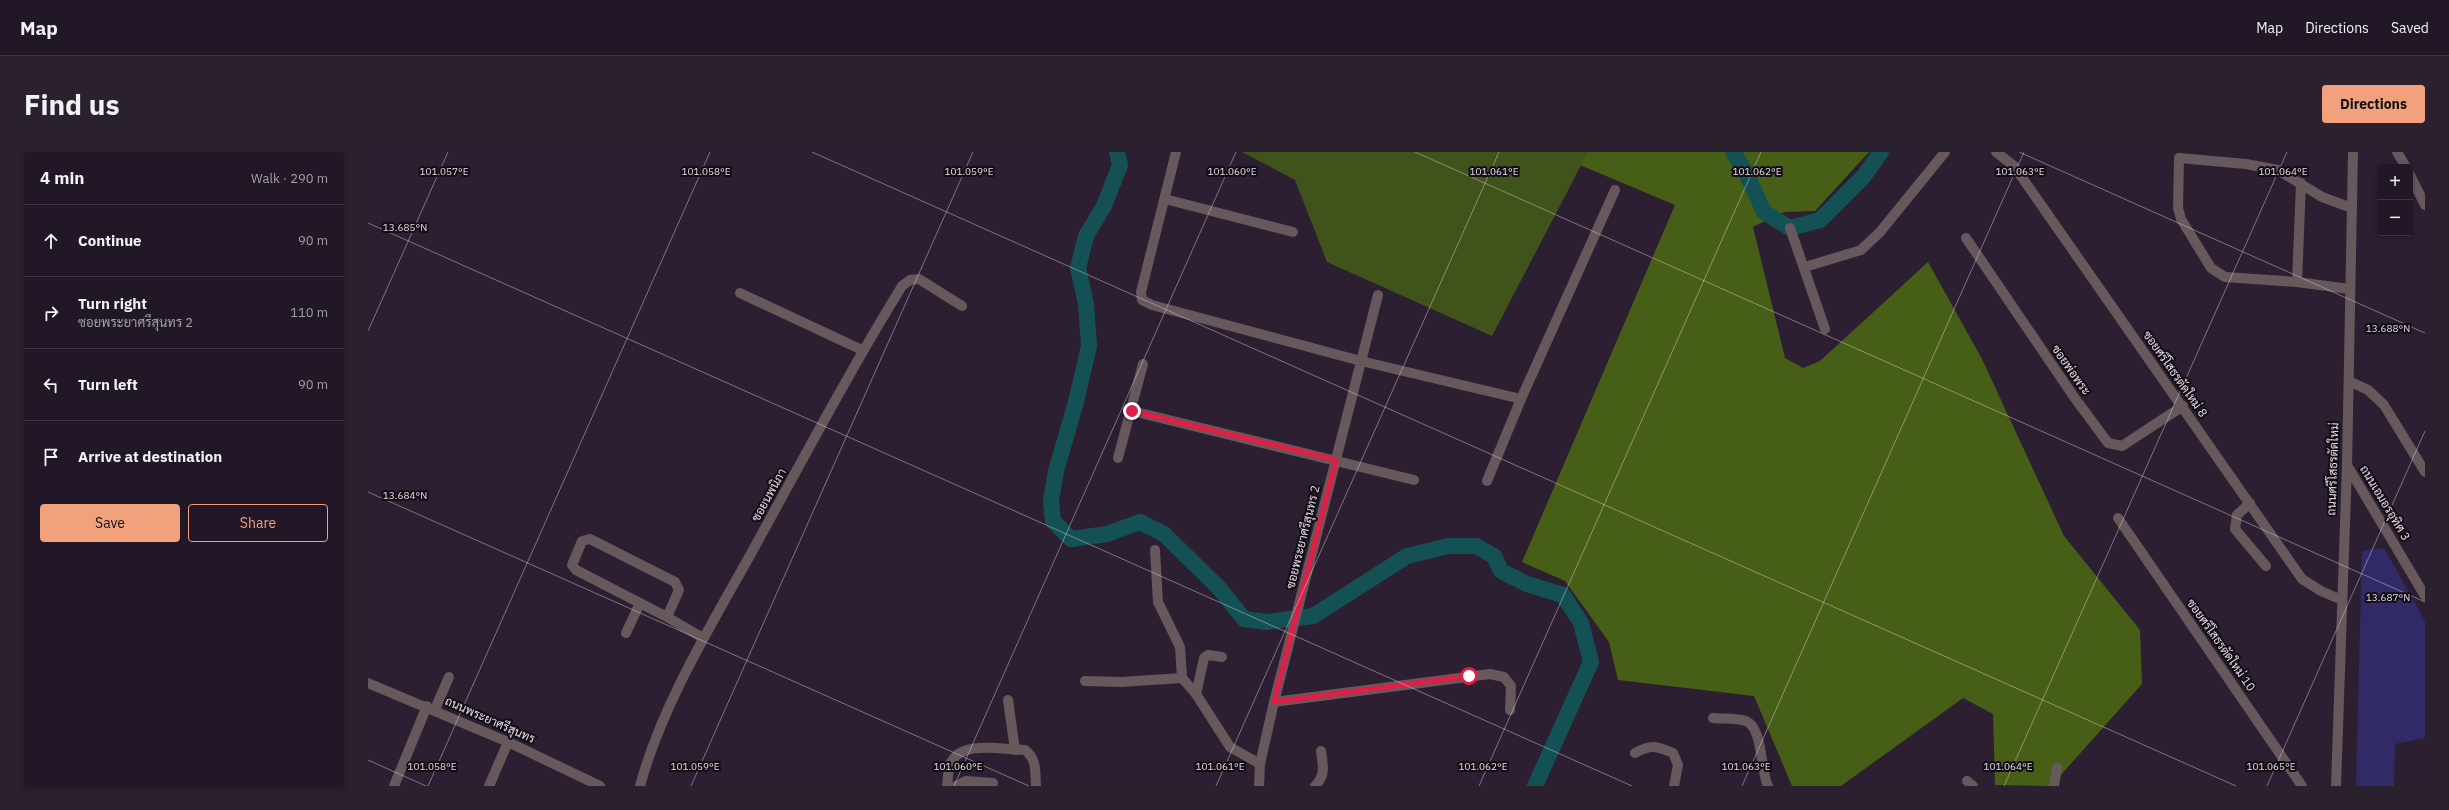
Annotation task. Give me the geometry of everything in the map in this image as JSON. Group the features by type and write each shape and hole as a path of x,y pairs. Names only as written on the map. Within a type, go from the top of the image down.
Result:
{"street":[{"path":"1176,152 1141,292 1142,300 1152,305 1361,361 1521,399"},
{"path":"1805,267 1861,250 1870,242 1945,152"},
{"name":"ซอยศรีโสธรตัดใหม่ 8","path":"1996,152 2014,166 2183,406 2302,579 2321,591 2342,600"},
{"name":"ถนนศรีโสธรตัดใหม่","path":"2336,786 2347,464 2349,289 2353,152"},
{"path":"2397,152 2404,164"},
{"path":"2349,289 2297,282 2225,277 2211,268 2181,219 2178,208 2177,155 2246,164 2278,170 2322,197 2352,208"},
{"path":"2413,181 2425,204"},
{"path":"2297,282 2301,183"},
{"path":"1487,481 1521,399 1615,190"},
{"path":"1165,199 1293,232"},
{"path":"1790,228 1805,267 1825,329"},
{"name":"ซอยพ่อพระ","path":"1966,238 2074,397 2108,443 2122,446 2183,406"},
{"name":"ซอยนพนิภา","path":"640,786 656,739 704,638 862,350 902,286 910,280 919,279 962,306"},
{"path":"740,293 862,350"},
{"name":"ซอยพระยาศรีสุนทร 2","path":"1259,786 1260,764 1274,702 1378,295"},
{"path":"1118,458 1132,411 1143,364"},
{"path":"2349,381 2368,390 2384,405 2425,472"},
{"path":"1132,411 1414,480"},
{"name":"ถนนเอมอรอุทิศ 3","path":"2347,464 2421,580 2425,596"},
{"path":"2250,503 2237,514 2235,529 2266,566"},
{"name":"ซอยศรีโสธรตัดใหม่ 10","path":"2118,518 2302,786"},
{"path":"667,617 679,590 675,582 590,540 582,541 572,565 574,568 704,638"},
{"path":"1155,550 1158,602 1180,647 1182,678 1196,694 1230,747 1260,764"},
{"path":"626,633 640,603"},
{"path":"1196,694 1204,658 1208,655 1222,657"},
{"path":"1274,702 1490,674 1504,677 1511,686 1510,710"},
{"path":"394,786 431,708 449,677"},
{"path":"1084,681 1121,682 1182,678"},
{"name":"ถนนพระยาศรีสุนทร","path":"368,683 431,708 508,742 600,786"},
{"path":"1008,700 1015,750"},
{"path":"1713,718 1746,721 1753,726 1758,734 1762,775 1768,786"},
{"path":"489,786 508,742"},
{"path":"1635,753 1647,746 1662,748 1673,753 1678,765 1674,786"},
{"path":"947,786 950,765 956,754 970,748 1025,750 1031,754 1035,762 1036,786"},
{"path":"1315,786 1322,780 1324,770 1321,751"},
{"path":"2054,786 2057,768"},
{"path":"956,786 966,781 993,783"}],"green space":[{"path":"1242,152 1588,152 1492,336 1327,262 1295,180"},
{"path":"1588,152 1869,152 1815,211 1784,212 1753,227 1785,358 1803,368 1820,361 1928,262 1982,359 2064,536 2140,630 2142,684 2051,786 1995,785 1993,714 1963,698 1841,786 1792,786 1754,696 1618,680 1609,642 1565,581 1522,562 1675,205 1580,165"}],"building":[{"path":"2384,548 2425,621 2425,738 2395,744 2394,786 2356,786 2362,551"}],"waterway":[{"path":"1117,152 1120,165 1104,206 1086,236 1078,268 1086,304 1089,346 1076,402 1056,471 1051,501 1053,521 1071,539 1107,534 1140,522 1164,534 1219,588 1244,619 1266,622 1313,616 1407,556 1448,546 1476,546 1494,556 1501,571 1527,584 1563,595 1581,623 1591,662 1535,786"},
{"path":"1733,152 1745,171 1764,212 1790,228 1820,220 1864,176 1881,152"}],"route":[{"path":"1132,411 1336,460 1274,702 1469,676"}]}
